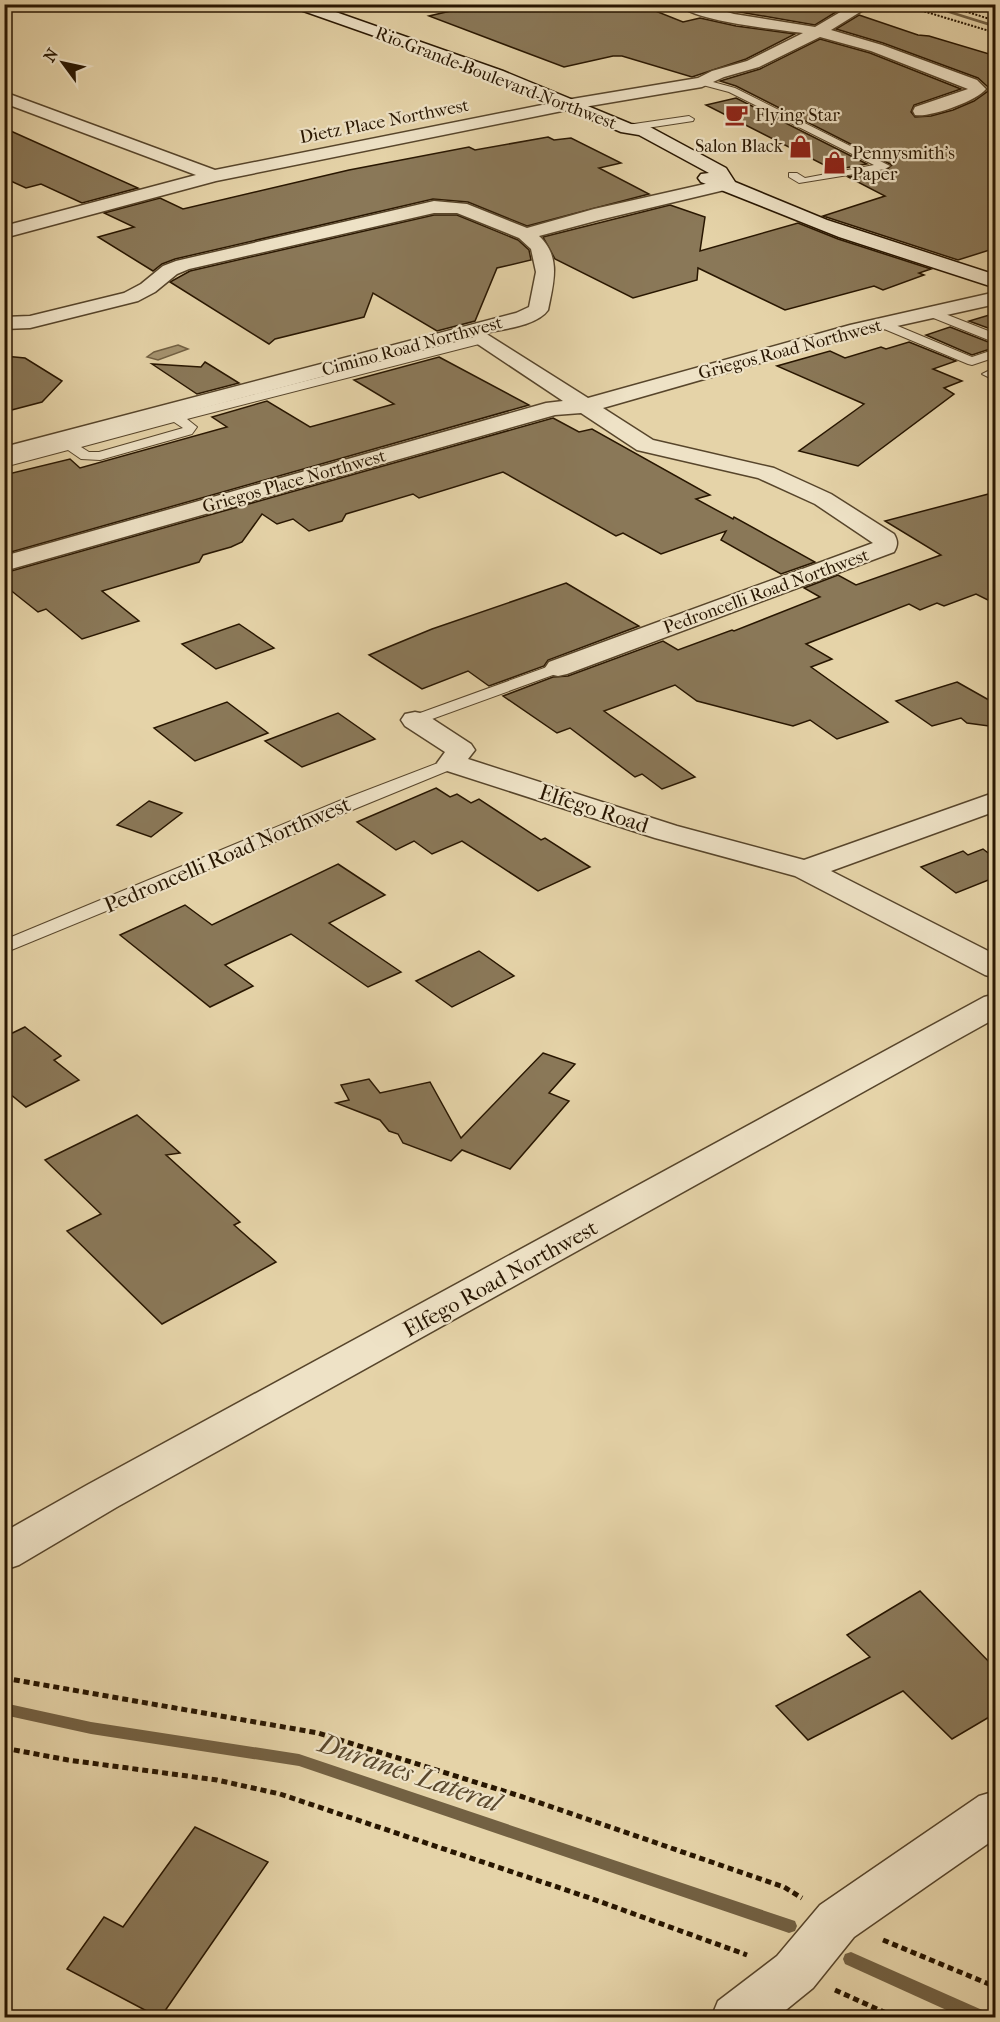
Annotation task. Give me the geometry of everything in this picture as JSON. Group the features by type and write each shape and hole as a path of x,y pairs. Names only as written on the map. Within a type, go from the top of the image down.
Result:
{"street":[{"name":"Rio Grande Boulevard Northwest","path":"297,4 497,74 572,104 627,128 624,134 701,176 727,184 781,209 864,240 996,282"},
{"path":"684,4 724,16 820,32 971,83 978,89 971,95 921,111"},
{"name":"Dietz Place Northwest","path":"4,232 214,176 572,104 702,82 718,74 753,64 820,32 866,4"},
{"path":"4,97 214,176"},
{"path":"4,323 30,322 131,297 148,288 170,270 183,265 434,207 460,208 526,234 594,215 727,184"},
{"name":"Cimino Road Northwest","path":"4,454 523,317 538,310 546,272 540,248 526,234"},
{"name":"Griegos Road Northwest","path":"585,405 881,323 996,298"},
{"name":"Pedroncelli Road Northwest","path":"483,339 645,445 766,472 823,499 885,538 885,547 558,668"},
{"name":"Griegos Place Northwest","path":"4,564 554,408 585,405"},
{"path":"415,720 461,750 451,763"},
{"name":"Elfego Road","path":"451,763 666,832 806,870"},
{"path":"806,870 996,801"},
{"path":"806,870 996,968"},
{"name":"Elfego Road Northwest","path":"4,1553 102,1496 996,1004"},
{"path":"736,2018 795,1972 837,1921 996,1811"}],"lane":[{"path":"702,82 732,90 885,166 803,181 793,175"},
{"path":"627,128 689,119"},
{"path":"930,312 996,339"},
{"path":"881,323 972,361 996,353"},
{"path":"4,463 70,446 86,456 100,456 187,431 190,427 177,418 483,339"},
{"path":"996,371 988,374 996,377"},
{"name":"Pedroncelli Road Northwest","path":"415,720 558,668"},
{"name":"Pedroncelli Road Northwest","path":"4,947 451,763"}],"path":[{"path":"890,4 913,8 996,33"},
{"path":"942,4 996,21"},
{"path":"4,1677 318,1733 523,1797 784,1887 837,1921 996,1987"},
{"path":"4,1748 68,1760 217,1780 280,1794 590,1898 795,1972 897,2018"}],"shaded area":[{"path":"178,345 188,349 158,360 147,357 154,352"}],"building":[{"path":"481,4 638,4 683,22 700,18 736,26 795,34 746,59 692,77 622,56 564,67 429,16"},
{"path":"749,4 827,4 841,9 815,25 728,10"},
{"path":"859,15 918,35 929,36 996,56 996,248 958,260 823,216 885,196 848,177 885,171 892,165 736,86 720,81 760,69 820,39 870,53 961,89 914,105 911,112 915,117 931,116 953,110 974,101 988,91 988,87 978,78 883,43 836,29"},
{"path":"736,98 867,164 834,170 706,105"},
{"path":"4,128 138,188 82,203 41,184 26,188 4,178"},
{"path":"548,137 554,140 571,138 621,163 599,168 649,194 527,226 468,202 433,199 175,259 162,264 153,271 98,237 134,227 104,213 160,198 183,209 349,170 469,147 475,150"},
{"path":"670,205 705,217 700,251 798,223 838,239 931,269 919,273 924,275 883,290 874,286 785,310 698,268 697,280 633,298 555,259 543,237"},
{"path":"434,215 457,215 518,240 529,250 531,260 497,268 475,321 437,331 373,293 364,317 275,339 269,344 170,282 190,271"},
{"path":"996,313 996,331 969,321"},
{"path":"950,327 996,345 996,347 972,355 926,335"},
{"path":"909,342 956,361 933,369 962,381 944,388 954,394 858,466 799,451 864,404 777,366 830,351 845,358 881,347 886,349"},
{"path":"4,356 25,358 62,381 42,402 4,412"},
{"path":"439,357 529,405 4,554 4,475 70,459 80,468 227,427 212,417 267,401 310,427 394,404 354,380"},
{"path":"205,362 239,383 197,394 152,364 201,367"},
{"path":"553,418 579,432 592,429 710,495 696,499 733,519 734,517 815,562 781,574 721,540 726,531 661,554 623,533 616,536 503,472 419,498 413,494 346,514 342,521 309,531 293,519 277,524 262,514 242,542 203,555 199,562 102,591 139,621 82,639 46,609 38,612 4,585 4,573"},
{"path":"996,492 996,604 976,594 944,606 937,603 920,610 909,604 806,644 832,659 811,667 888,722 837,739 810,720 793,726 697,701 675,685 604,711 695,777 662,789 642,774 635,777 570,728 557,733 503,696 553,677 568,676 663,641 678,650 734,631 820,597 804,588 838,575 856,585 941,555 885,521"},
{"path":"566,583 639,626 548,660 544,666 489,686 468,671 422,689 369,655 432,629"},
{"path":"239,624 274,648 216,669 182,644"},
{"path":"957,682 996,704 996,727 967,723 961,718 932,726 896,701"},
{"path":"227,702 268,733 195,761 154,728"},
{"path":"338,713 375,739 302,767 265,741"},
{"path":"436,788 450,797 457,794 471,803 479,799 541,840 545,838 590,867 538,891 462,841 432,854 414,841 396,850 357,822"},
{"path":"149,801 182,813 151,837 117,825"},
{"path":"983,849 996,859 996,877 956,893 921,867 963,851 968,855"},
{"path":"338,864 385,895 329,923 401,972 368,987 291,934 225,965 253,986 210,1007 120,935 185,905 212,925"},
{"path":"479,951 514,976 452,1007 416,981"},
{"path":"25,1027 61,1056 54,1060 79,1080 26,1107 4,1089 4,1037"},
{"path":"543,1053 575,1064 549,1093 569,1101 510,1169 462,1150 451,1161 403,1143 398,1134 389,1131 380,1120 336,1103 349,1100 341,1085 369,1079 380,1093 430,1082 461,1138"},
{"path":"137,1115 180,1153 166,1155 240,1222 234,1225 276,1262 162,1324 67,1231 101,1214 45,1160"},
{"path":"920,1591 996,1669 996,1713 952,1739 903,1691 808,1740 776,1706 870,1657 847,1635"},
{"path":"195,1827 268,1862 160,2018 67,1969 104,1917 123,1927"}],"waterway":[{"path":"922,4 996,27"},
{"name":"Duranes Lateral","path":"4,1709 91,1728 299,1760 789,1926"},
{"name":"Duranes Lateral","path":"851,1959 983,2018"}],"place":[{"name":"Flying Star","path":"737,115"},
{"name":"Salon Black","path":"801,146"},
{"name":"Pennysmith’s Paper","path":"834,163"}]}
